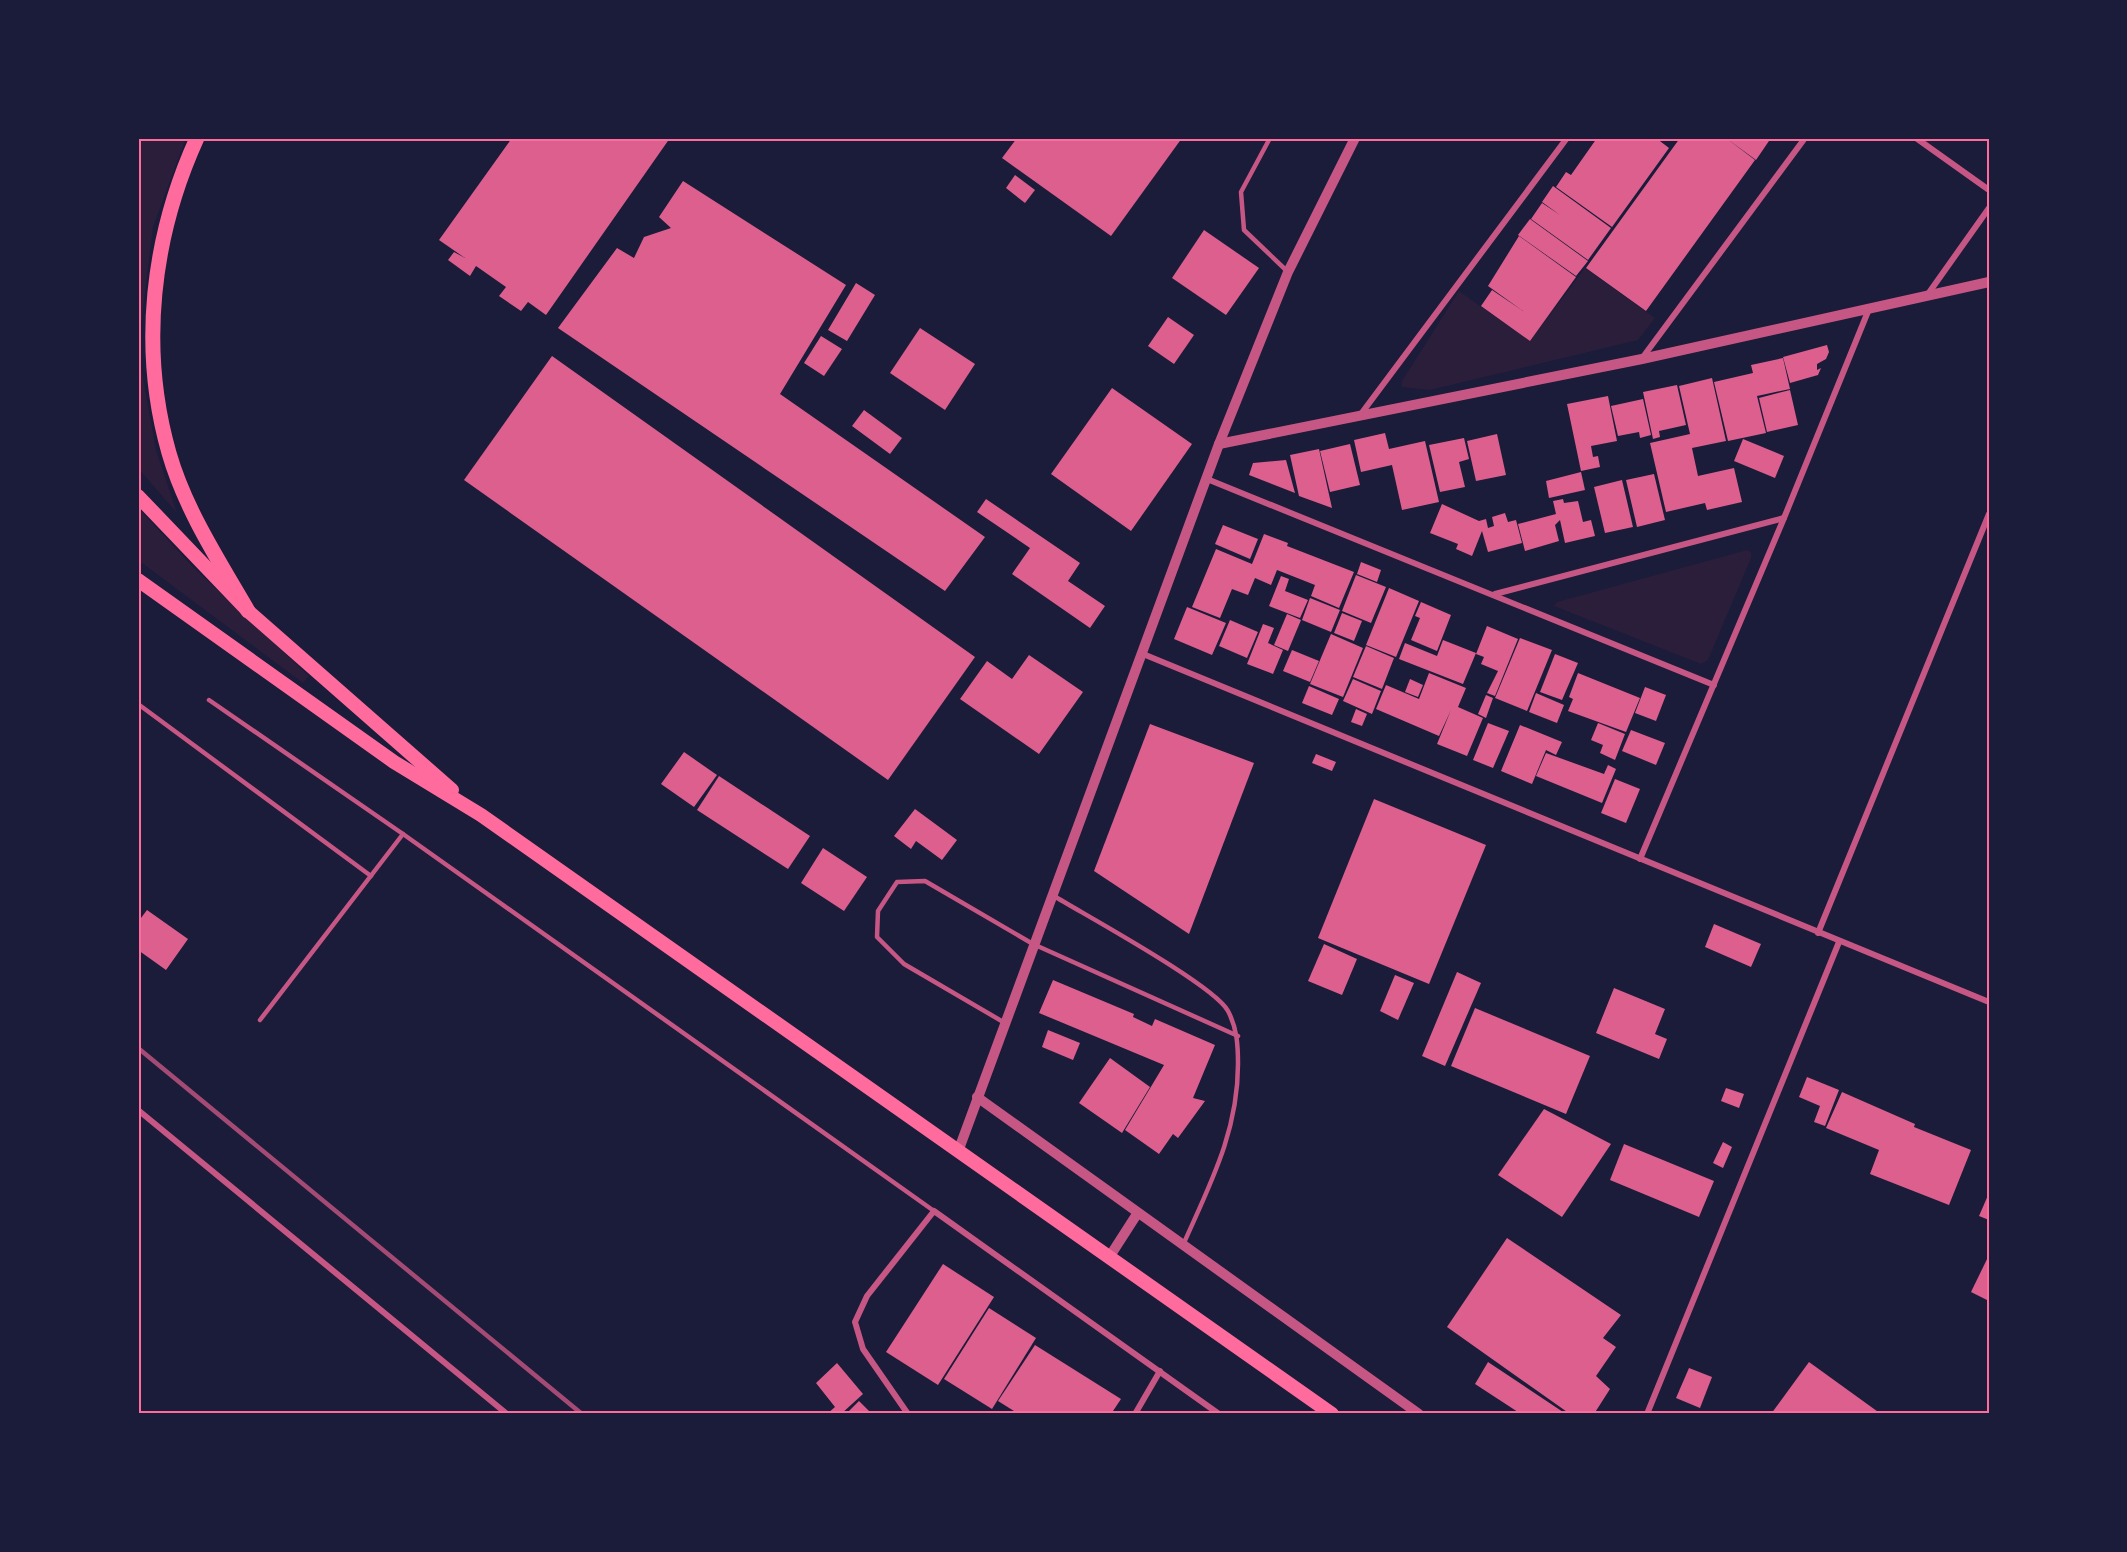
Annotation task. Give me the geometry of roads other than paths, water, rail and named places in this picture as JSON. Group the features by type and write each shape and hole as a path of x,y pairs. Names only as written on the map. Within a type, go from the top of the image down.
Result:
{"highway":[{"path":"197,138 182,170 167,223 153,289 152,364 169,453 200,527 248,611"}],"main road":[{"path":"138,495 248,611 481,815"},
{"path":"138,580 394,762 481,815 959,1149 1332,1414"}],"street":[{"path":"959,1149 1051,894 1143,654 1219,444 1288,272 1355,138"},
{"path":"1360,415 1567,138"},
{"path":"1642,359 1804,138"},
{"path":"1916,138 1989,190"},
{"path":"1928,294 1989,208"},
{"path":"1219,444 1642,359 1989,282"},
{"path":"1640,859 1785,518 1869,309"},
{"path":"1207,479 1713,684"},
{"path":"1818,933 1989,514"},
{"path":"1493,594 1785,518"},
{"path":"1143,654 1989,1002"},
{"path":"1647,1414 1839,942"},
{"path":"977,1097 1137,1214 1419,1414"},
{"path":"138,1110 507,1414"},
{"path":"908,1414 863,1348 855,1322 867,1296 934,1211 1219,1414"},
{"path":"1110,1256 1137,1214"},
{"path":"1135,1414 1160,1371"}],"lane":[{"path":"1270,138 1241,192 1244,230 1288,272"},
{"path":"209,700 403,834 934,1211"},
{"path":"138,704 371,876"},
{"path":"260,1020 403,834"},
{"path":"1005,1023 904,964 877,937 878,911 897,882 925,881 1033,944 1238,1036"},
{"path":"1051,894 1192,980 1228,1009 1238,1036 1238,1098 1221,1160 1183,1246"}],"railway":[{"path":"138,1048 582,1414"}]}
